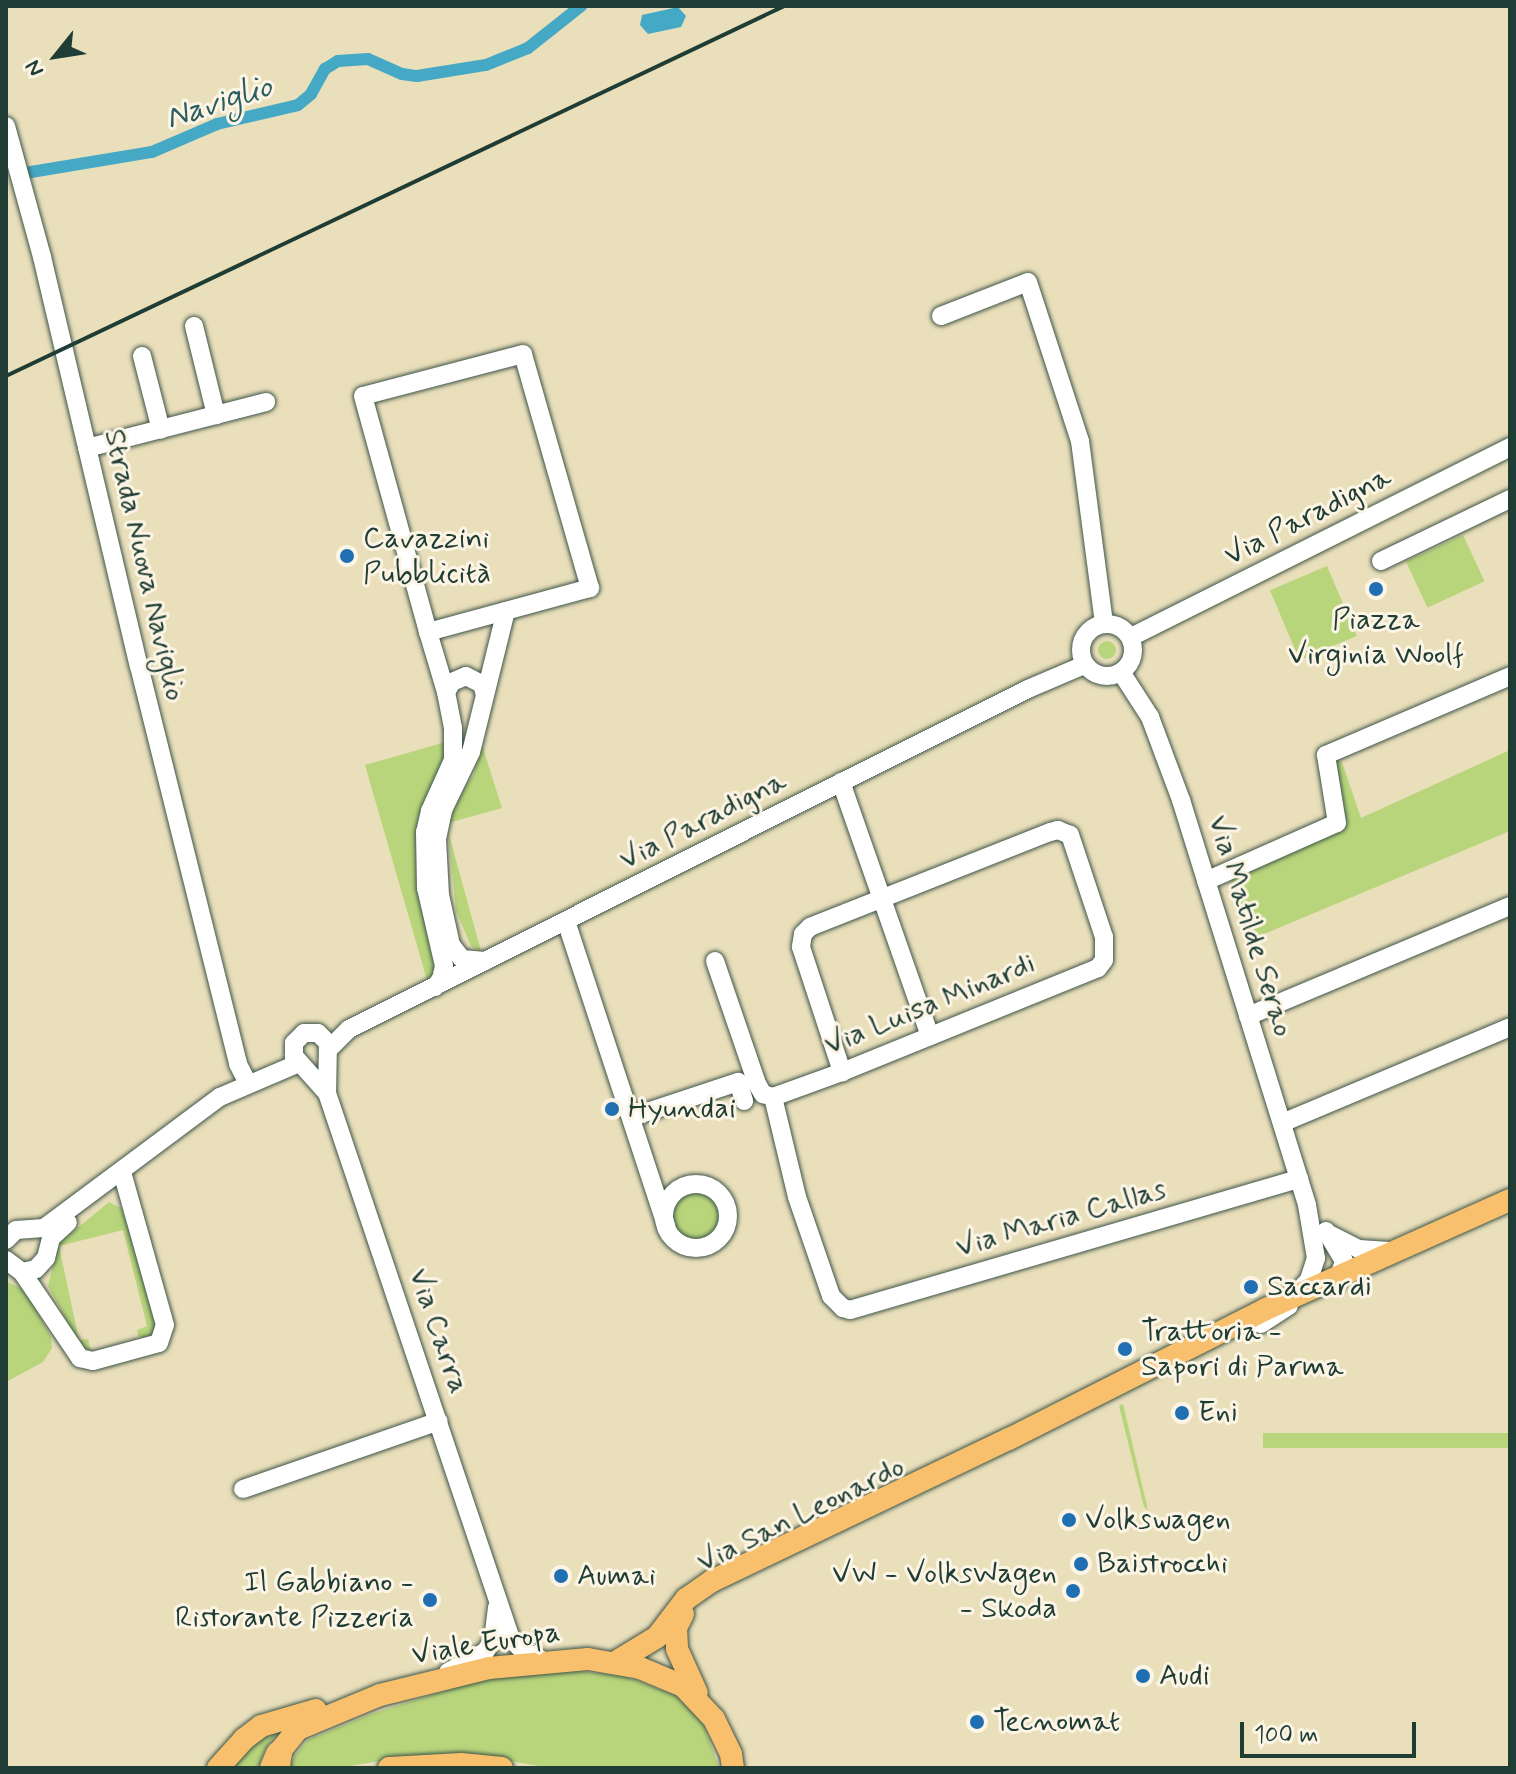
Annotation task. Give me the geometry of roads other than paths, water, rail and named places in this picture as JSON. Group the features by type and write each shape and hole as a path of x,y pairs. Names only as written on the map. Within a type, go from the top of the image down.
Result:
{"main road":[{"name":"Via San Leonardo","path":"616,1662 657,1637 686,1599 703,1585 1155,1367 1261,1324 1510,1200"},
{"name":"Via San Leonardo","path":"1155,1367 1177,1353 1343,1273 1510,1209"},
{"name":"Via San Leonardo","path":"708,1711 681,1664 677,1649 676,1628 691,1604 935,1482 999,1444"},
{"name":"Viale Europa","path":"277,1763 290,1737 303,1726 380,1695 423,1682 544,1661 616,1662 668,1678 683,1686 708,1711 734,1763"},
{"path":"218,1768 244,1739 266,1724 380,1695"},
{"path":"389,1768 449,1764 502,1768"}],"street":[{"name":"Strada Nuova Naviglio","path":"6,126 23,182 242,1085"},
{"path":"941,316 1028,282 1080,441 1104,623"},
{"path":"194,326 216,415"},
{"path":"428,632 590,588 523,354 363,396 428,632 446,692 453,728 453,760 430,811 424,845 426,888 444,966 435,987"},
{"path":"142,356 161,430"},
{"path":"87,448 266,402"},
{"name":"Via Paradigna","path":"1131,637 1510,447"},
{"path":"1381,561 1510,499"},
{"path":"488,961 475,963 462,959 451,945 442,907 436,851 441,816 469,758 506,611"},
{"path":"1104,623 1116,625 1131,637 1131,660 1121,672 1105,677 1091,673 1084,665 1080,647 1084,636 1104,623"},
{"name":"Via Paradigna","path":"326,1048 349,1029 841,782 1084,665"},
{"name":"Via Matilde Serao","path":"1121,672 1150,717 1206,881 1307,1205 1320,1234 1326,1261 1343,1273"},
{"path":"446,692 452,682 466,676 482,684 485,695"},
{"path":"1206,881 1337,823 1326,755 1510,676"},
{"path":"841,782 930,1036"},
{"name":"Via Luisa Minardi","path":"773,1097 1098,968 1104,960 1104,937 1073,843 1070,835 1058,830 880,898"},
{"path":"842,1072 801,947 803,934 810,927 880,898"},
{"path":"1248,1016 1510,906"},
{"path":"566,921 666,1226 678,1242 693,1248 714,1243 725,1231 727,1210 720,1195 707,1186 669,1185 648,1166"},
{"path":"715,961 757,1084 763,1094 773,1097"},
{"name":"Strada Nuova Naviglio","path":"227,1017 244,1055 266,1068"},
{"path":"1282,1123 1510,1027"},
{"path":"6,1240 16,1230 44,1228 190,1117 266,1068 299,1059 316,1067 326,1048 304,1033 299,1059"},
{"name":"Via Carra","path":"326,1048 327,1093 511,1639 522,1650 544,1661"},
{"path":"242,1085 299,1059"},
{"name":"Via Carra","path":"299,1059 327,1093"},
{"path":"632,1117 738,1082 744,1101"},
{"name":"Via Maria Callas","path":"773,1097 797,1197 831,1296 839,1306 850,1310 1299,1179"},
{"path":"120,1173 165,1325 159,1343 93,1361 80,1358 12,1268 42,1264 58,1230 120,1173"},
{"path":"666,1226 669,1201 688,1186"},
{"path":"30,1229 42,1236 47,1250"},
{"path":"1320,1234 1359,1249 1382,1253 1403,1252"},
{"name":"Via Matilde Serao","path":"1294,1296 1304,1288 1313,1269 1320,1234"},
{"path":"1261,1324 1289,1305 1337,1283 1343,1273"},
{"path":"243,1489 439,1421"},
{"name":"Via Carra","path":"423,1682 485,1652 498,1623 495,1588"}],"water":[{"path":"678,7 686,16 681,27 648,34 640,25 642,15"}],"waterway":[{"name":"Naviglio","path":"25,173 152,152 217,124 298,105 311,94 325,69 338,61 368,59 402,74 417,76 486,65 528,48 581,6"}],"railway":[{"path":"6,376 784,6"}],"place":[{"name":"Cavazzini Pubblicità","path":"347,556"},
{"name":"Piazza Virginia Woolf","path":"1376,589"},
{"name":"Hyundai","path":"612,1109"},
{"name":"Saccardi","path":"1251,1287"},
{"name":"Trattoria - Sapori di Parma","path":"1125,1349"},
{"name":"Eni","path":"1182,1413"},
{"name":"Volkswagen","path":"1069,1520"},
{"name":"Baistrocchi","path":"1081,1564"},
{"name":"Aumai","path":"561,1576"},
{"name":"VW - VolksWagen - Skoda","path":"1073,1591"},
{"name":"Il Gabbiano - Ristorante Pizzeria","path":"430,1600"},
{"name":"Audi","path":"1143,1676"},
{"name":"Tecnomat","path":"977,1722"}]}
